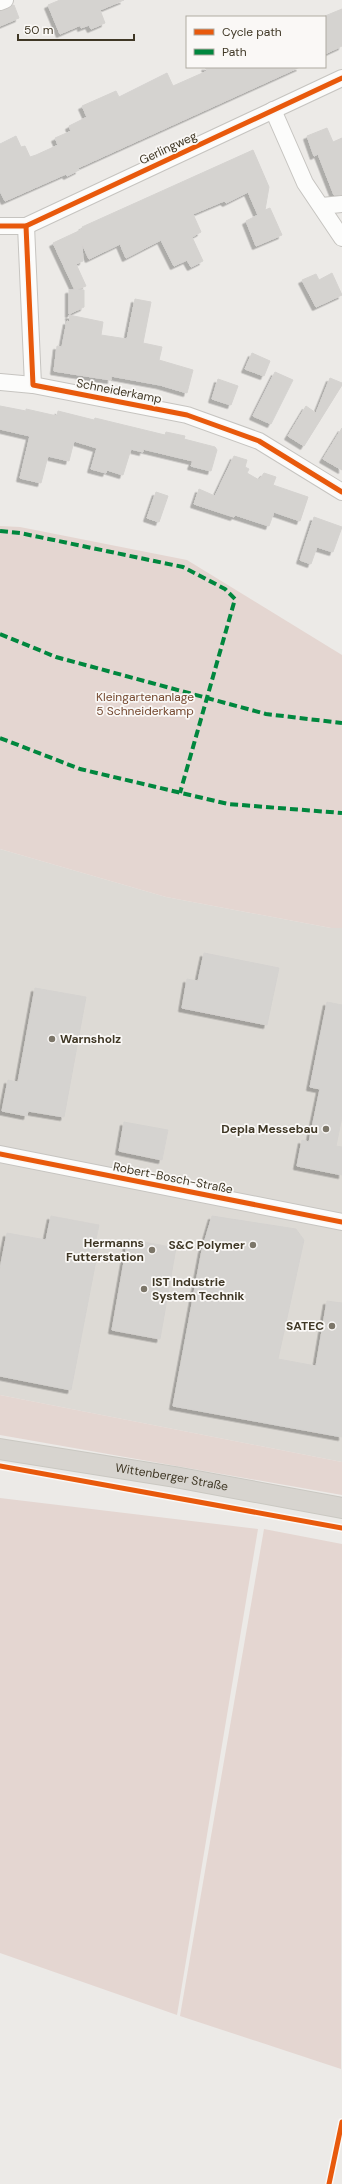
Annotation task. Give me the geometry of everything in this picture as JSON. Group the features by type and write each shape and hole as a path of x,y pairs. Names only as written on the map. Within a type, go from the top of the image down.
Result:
{"main road":[{"name":"Wittenberger Straße","path":"0,1449 175,1477 342,1508"}],"street":[{"path":"0,2 5,0"},
{"name":"Gerlingweg","path":"0,226 26,226 342,78"},
{"path":"273,110 305,183 322,206 342,238"},
{"path":"322,206 342,204"},
{"path":"26,226 33,385"},
{"name":"Schneiderkamp","path":"0,382 33,385 187,415 260,441 342,492"},
{"name":"Robert-Bosch-Straße","path":"0,1154 342,1222"}],"shaded area":[{"path":"0,849 166,897 331,928 342,928 342,1462 0,1395"}],"green space":[{"name":"Kleingartenanlage 5 Schneiderkamp","path":"0,526 20,527 187,560 342,655 342,928 331,928 166,897 0,849"},
{"path":"0,1395 342,1462 342,1495 0,1435"},
{"path":"0,1498 258,1529 177,2015 0,1953"},
{"path":"264,1529 342,1544 341,2069 180,2016"}],"building":[{"path":"60,0 124,0 100,10 105,23 91,29 89,25 81,28 81,25 60,34 48,5"},
{"path":"14,5 19,18 0,26 0,11"},
{"path":"342,9 342,46 326,54 326,16"},
{"path":"206,68 298,68 78,168 79,170 67,176 66,174 5,201 0,191 0,144 16,136 21,147 25,146 30,157 36,155 58,145 55,138 71,131 69,126 87,117 82,106 116,91 119,97 167,73 173,86 207,71"},
{"path":"327,128 333,142 342,138 342,195 334,195 318,154 314,156 307,136"},
{"path":"253,150 269,187 265,210 270,208 282,235 256,246 246,221 258,215 248,192 226,203 224,201 193,214 201,232 192,237 203,261 191,267 187,260 174,266 161,240 126,258 120,244 89,259 82,244 83,261 76,264 86,286 76,290 84,290 84,307 69,314 69,290 75,290 53,243 83,229 82,227"},
{"path":"332,273 342,295 316,307 302,280 316,274 319,280"},
{"path":"135,299 151,302 143,343 162,347 159,360 193,370 187,393 160,385 111,376 111,380 54,371 57,346 62,347 67,321 70,322 69,315 103,322 101,335 127,339"},
{"path":"252,353 270,361 264,376 245,369"},
{"path":"275,372 293,380 271,424 253,416"},
{"path":"330,378 342,383 342,385 304,446 288,436 306,406 316,413"},
{"path":"218,379 238,386 231,405 212,399"},
{"path":"0,406 26,411 26,409 57,416 58,411 94,420 95,418 165,435 166,432 185,436 184,439 215,447 217,450 211,471 191,466 193,461 143,449 143,452 131,449 123,475 107,470 106,473 91,469 97,448 74,441 69,461 48,456 41,483 20,478 30,436 0,429"},
{"path":"342,428 342,470 323,459"},
{"path":"234,456 247,460 245,467 249,469 247,473 259,480 264,473 276,477 273,485 308,497 300,521 274,512 269,526 235,515 234,517 194,504 199,489 215,496"},
{"path":"156,492 168,496 159,522 147,518"},
{"path":"314,517 342,527 333,552 317,547 311,564 300,560"},
{"path":"204,953 279,968 267,1025 182,1008 187,979 198,981"},
{"name":"Warnsholz","path":"35,988 86,997 64,1117 28,1111 27,1116 2,1111 8,1080 18,1082"},
{"path":"327,1002 342,1005 342,1117 336,1146 342,1147 342,1175 297,1166 302,1140 309,1142 320,1089 310,1087"},
{"path":"124,1122 168,1130 162,1160 119,1151"},
{"path":"51,1216 99,1225 94,1249 98,1250 71,1390 0,1376 0,1269 7,1233 46,1240"},
{"path":"212,1216 296,1229 304,1240 278,1359 316,1366 327,1301 342,1303 342,1437 173,1406 202,1250"},
{"name":"IST Industrie System Technik","path":"128,1239 176,1248 160,1339 112,1330"}],"marked path":[{"path":"0,531 20,533 183,567 225,589 235,599 180,793"},
{"path":"0,634 56,657 266,714 342,723"},
{"path":"0,738 80,769 228,804 342,813"}],"cycle path":[{"path":"0,226 26,226 342,78"},
{"path":"26,226 33,385 187,415 259,441 342,492"},
{"path":"0,1154 342,1222"},
{"path":"0,1466 342,1528"},
{"path":"329,2184 342,2122"}],"place":[{"name":"Warnsholz","path":"52,1039"},
{"name":"Depla Messebau","path":"326,1129"},
{"name":"S&C Polymer","path":"253,1245"},
{"name":"Hermanns Futterstation","path":"152,1250"},
{"name":"IST Industrie System Technik","path":"144,1289"},
{"name":"SATEC","path":"332,1326"}]}
